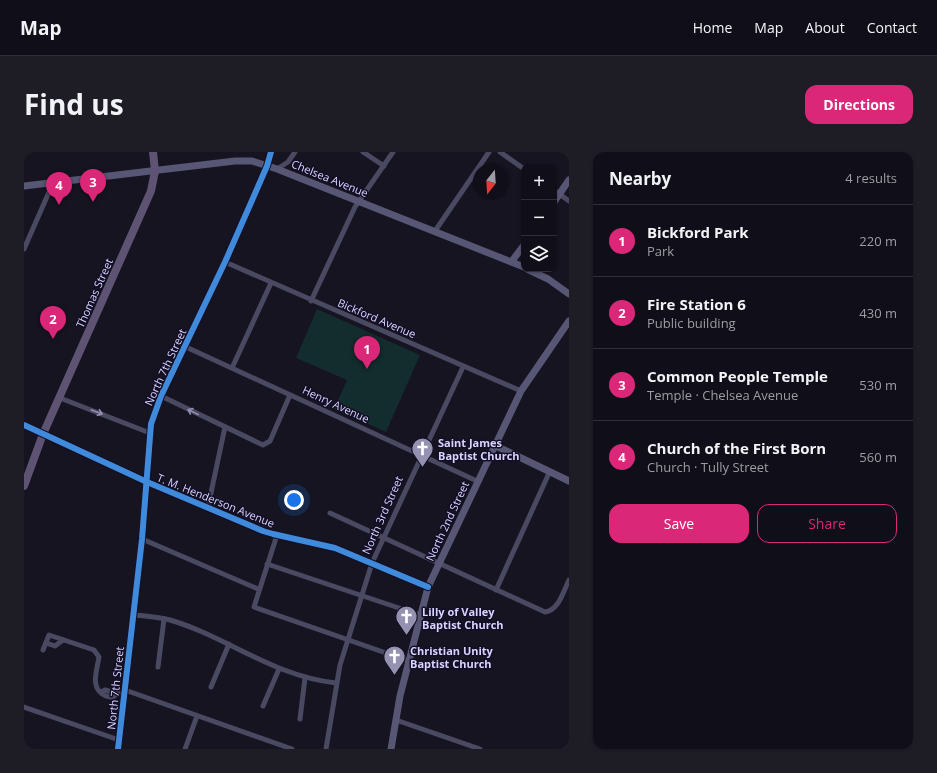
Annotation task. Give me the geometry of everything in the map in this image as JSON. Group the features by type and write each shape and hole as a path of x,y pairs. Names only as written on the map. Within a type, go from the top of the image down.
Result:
{"main road":[{"name":"Thomas Street","path":"24,486 43,434 148,199 154,180 155,170 153,152"},
{"name":"North 7th Street","path":"118,749 120,740 122,693 142,539 148,482 150,433 153,418 161,396 186,347 225,262 267,166 271,152"},
{"name":"Chelsea Avenue","path":"24,186 235,161 252,161 277,169 521,266"},
{"path":"557,192 569,180"},
{"path":"512,261 521,249"},
{"path":"533,272 548,279 569,294"},
{"name":"North 2nd Street","path":"391,749 409,661 428,587 494,445 521,391 569,322"},
{"name":"T. M. Henderson Avenue","path":"24,425 43,434"},
{"path":"494,445 568,478"}],"street":[{"path":"277,169 288,162 295,152"},
{"path":"363,152 384,166"},
{"path":"311,301 358,201 393,152"},
{"path":"435,231 489,152"},
{"path":"500,152 521,167"},
{"path":"288,162 292,175"},
{"path":"24,249 53,183"},
{"path":"557,192 569,201"},
{"name":"Bickford Avenue","path":"225,262 311,301 521,391"},
{"path":"232,368 271,283"},
{"name":"Henry Avenue","path":"186,347 478,481"},
{"name":"North 3rd Street","path":"326,749 336,683 347,640 372,564 382,538 463,367"},
{"path":"161,396 263,445 270,441 290,395"},
{"path":"60,398 150,433"},
{"path":"208,507 225,427"},
{"name":"T. M. Henderson Avenue","path":"43,434 148,482 277,535 335,548 428,587"},
{"path":"496,590 550,471"},
{"path":"330,513 545,612 551,611 556,606 569,580"},
{"path":"277,535 258,589 254,607 409,661"},
{"path":"142,539 258,589"},
{"path":"267,564 420,615"},
{"path":"133,615 164,619 229,644 279,669 305,678 336,683"},
{"path":"158,667 164,619"},
{"path":"44,650 50,635 94,650 99,654 94,683 101,692 105,690 122,693 196,716 292,749"},
{"path":"46,644 55,646 63,640"},
{"path":"211,687 229,644"},
{"path":"263,706 279,669"},
{"path":"300,719 305,678"},
{"path":"24,707 120,740"},
{"path":"186,749 196,716"},
{"path":"396,720 480,749"}],"green space":[{"path":"317,309 420,355 386,432 334,409 347,380 296,358"}],"cycle path":[{"path":"118,749 142,539 151,424 161,396 225,262 267,166 271,152"},
{"path":"24,425 147,482 263,531 335,548 428,587"}],"place":[{"name":"Common People Temple","path":"93,202"},
{"name":"Church of the First Born","path":"59,205"},
{"name":"Fire Station 6","path":"53,339"},
{"name":"Bickford Park","path":"367,369"},
{"name":"Saint James Baptist Church","path":"423,468"},
{"name":"Lilly of Valley Baptist Church","path":"407,636"},
{"name":"Christian Unity Baptist Church","path":"395,676"}]}
